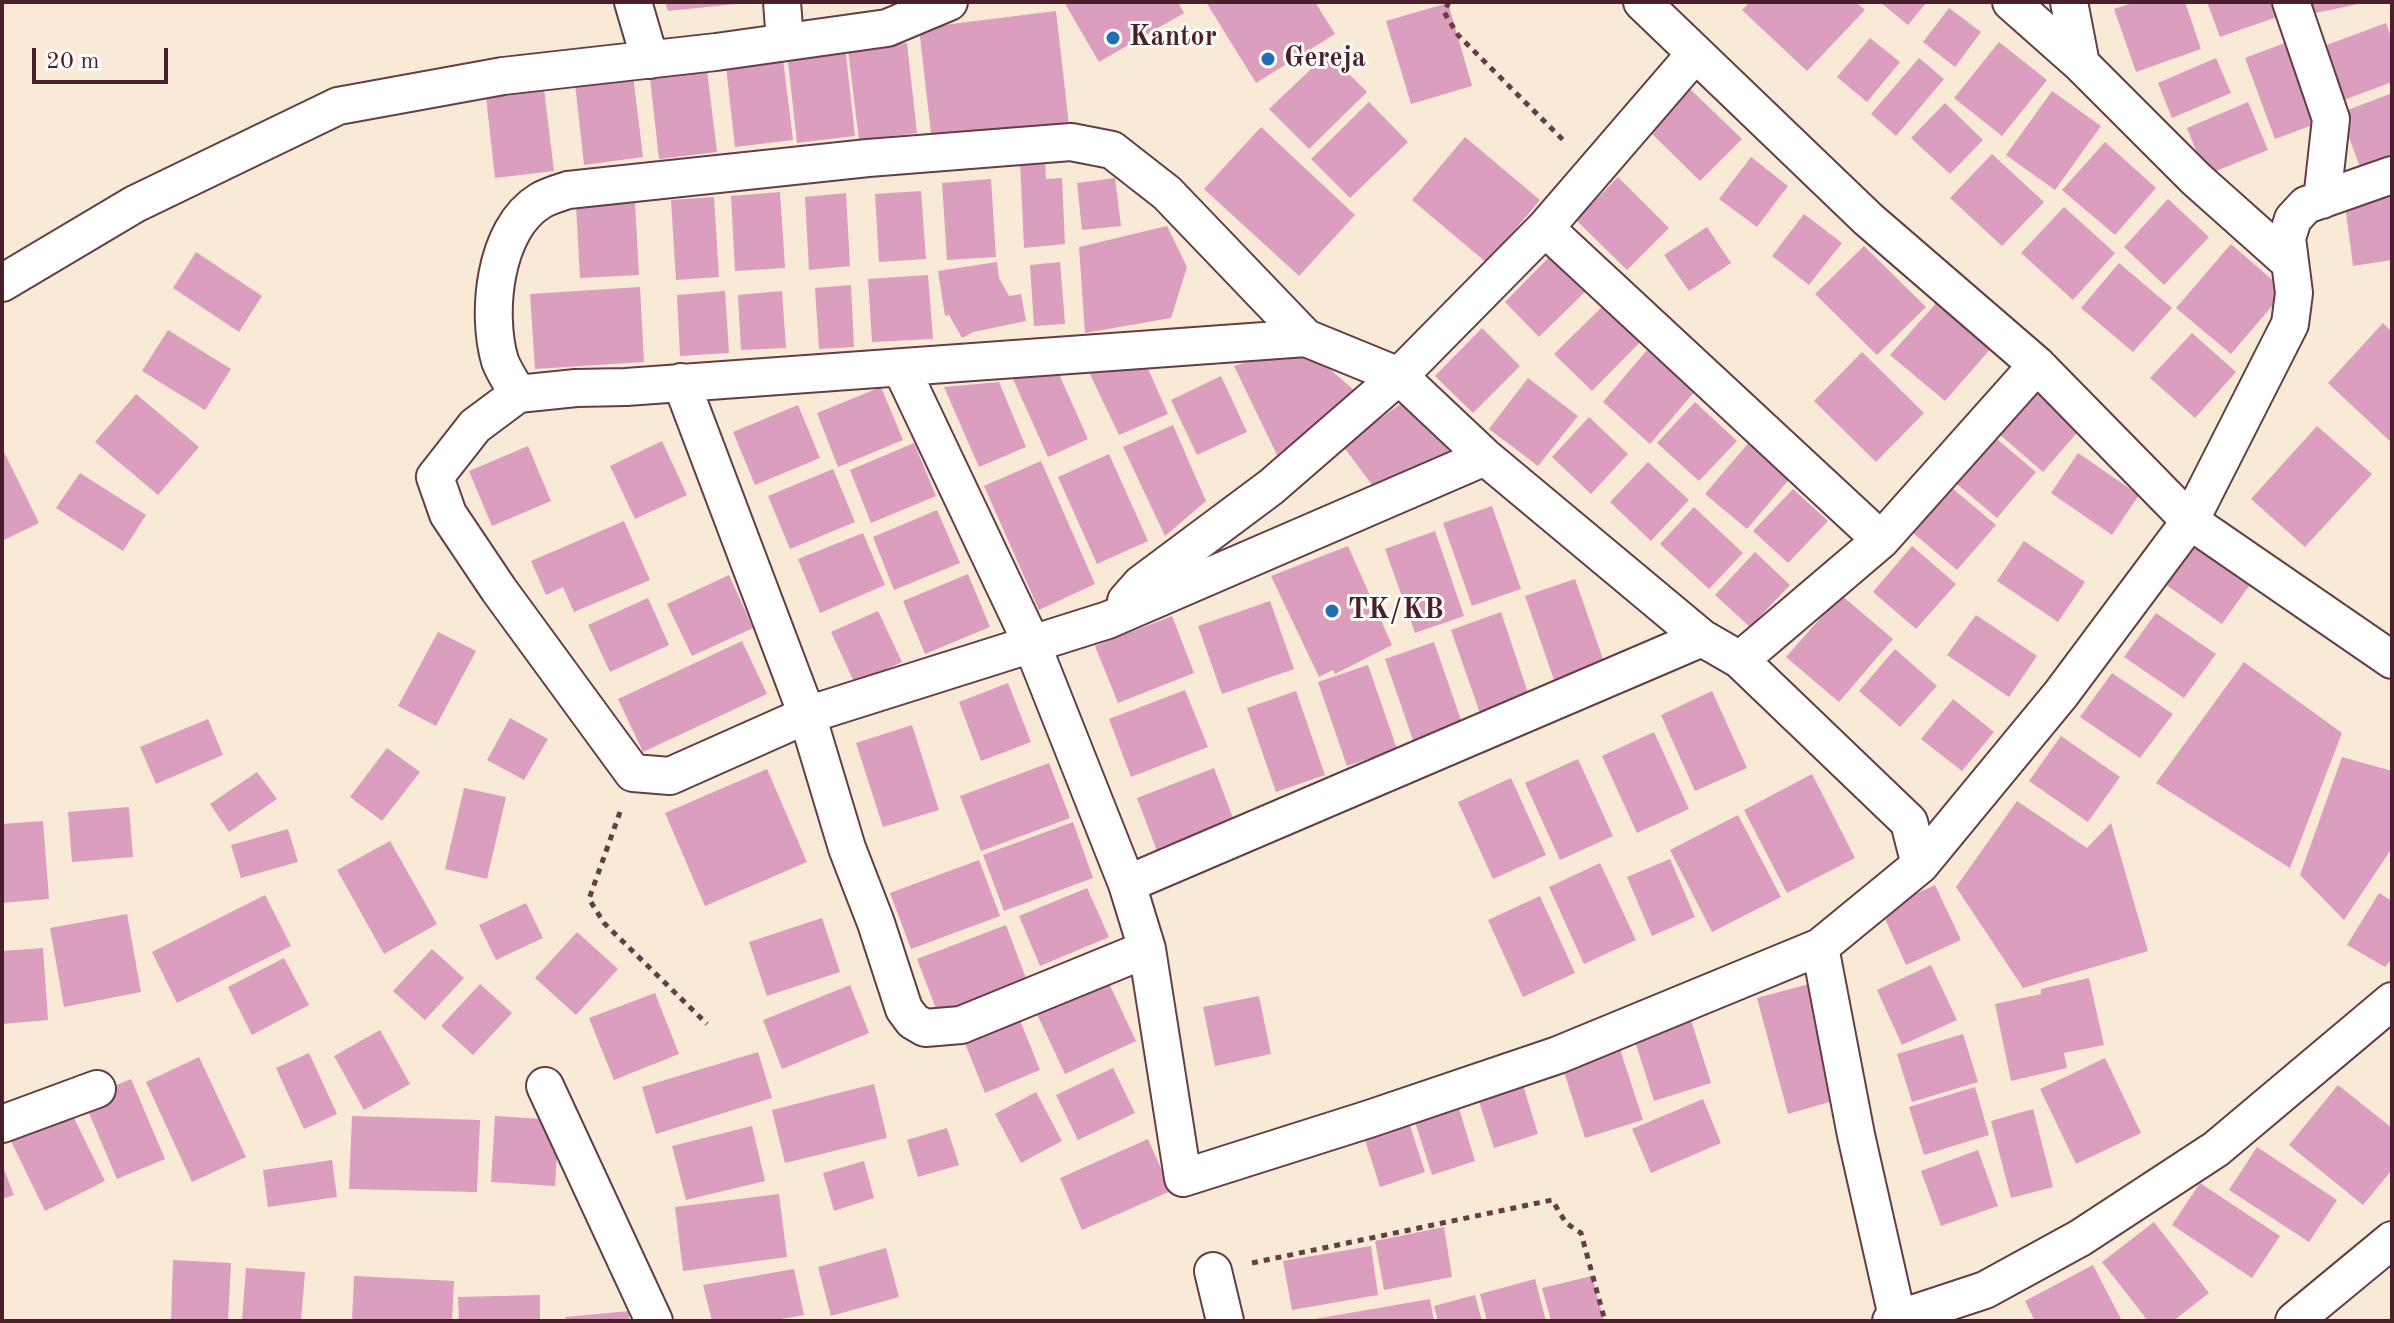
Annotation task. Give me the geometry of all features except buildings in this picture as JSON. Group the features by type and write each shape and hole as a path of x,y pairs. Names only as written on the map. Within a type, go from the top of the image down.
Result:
{"street":[{"path":"633,2 650,60"},
{"path":"782,2 785,41"},
{"path":"2,283 135,204 338,106 503,76 887,28 949,2"},
{"path":"1642,2 1868,219 2037,365 2190,521 2392,660"},
{"path":"2011,2 2081,64 2196,179 2288,261"},
{"path":"2069,2 2081,64"},
{"path":"2291,2 2331,119 2322,200"},
{"path":"1108,620 1141,584 1271,487 1399,376 1545,228 1695,54"},
{"path":"518,394 501,363 495,329 494,294 501,260 514,227 538,202 568,190 868,158 1071,142 1112,150 1167,193 1306,338 1399,376 1485,457 1702,638 1740,660 1909,822 1920,865"},
{"path":"901,368 1031,642 1127,884 1147,949 1183,1178 1558,1055 1820,947 1920,865 2061,694 2190,521 2290,324 2294,293 2287,238 2293,219 2306,205 2392,175"},
{"path":"1545,228 1881,540"},
{"path":"1306,338 518,394 475,426 435,477 448,514 499,590 633,773 670,776 807,715 1108,620 1485,457"},
{"path":"1740,660 1881,540 2037,365"},
{"path":"681,382 807,715 847,848 904,1009 913,1021 925,1028 961,1025 1147,949"},
{"path":"1127,884 1702,638"},
{"path":"1820,947 1895,1320 1985,1290 2080,1238 2216,1149 2392,1001"},
{"path":"545,1086 654,1321"},
{"path":"2,1124 97,1089"},
{"path":"2294,1321 2392,1240"},
{"path":"1213,1271 1225,1321"}],"path":[{"path":"1449,2 1444,12 1458,35 1594,170"},
{"path":"633,773 589,899 604,923 707,1024"},
{"path":"1213,1271 1552,1200 1566,1223 1581,1233 1605,1321"}],"place":[{"name":"Kantor","path":"1113,38"},
{"name":"Gereja","path":"1268,59"},
{"name":"TK/KB","path":"1332,611"}]}
